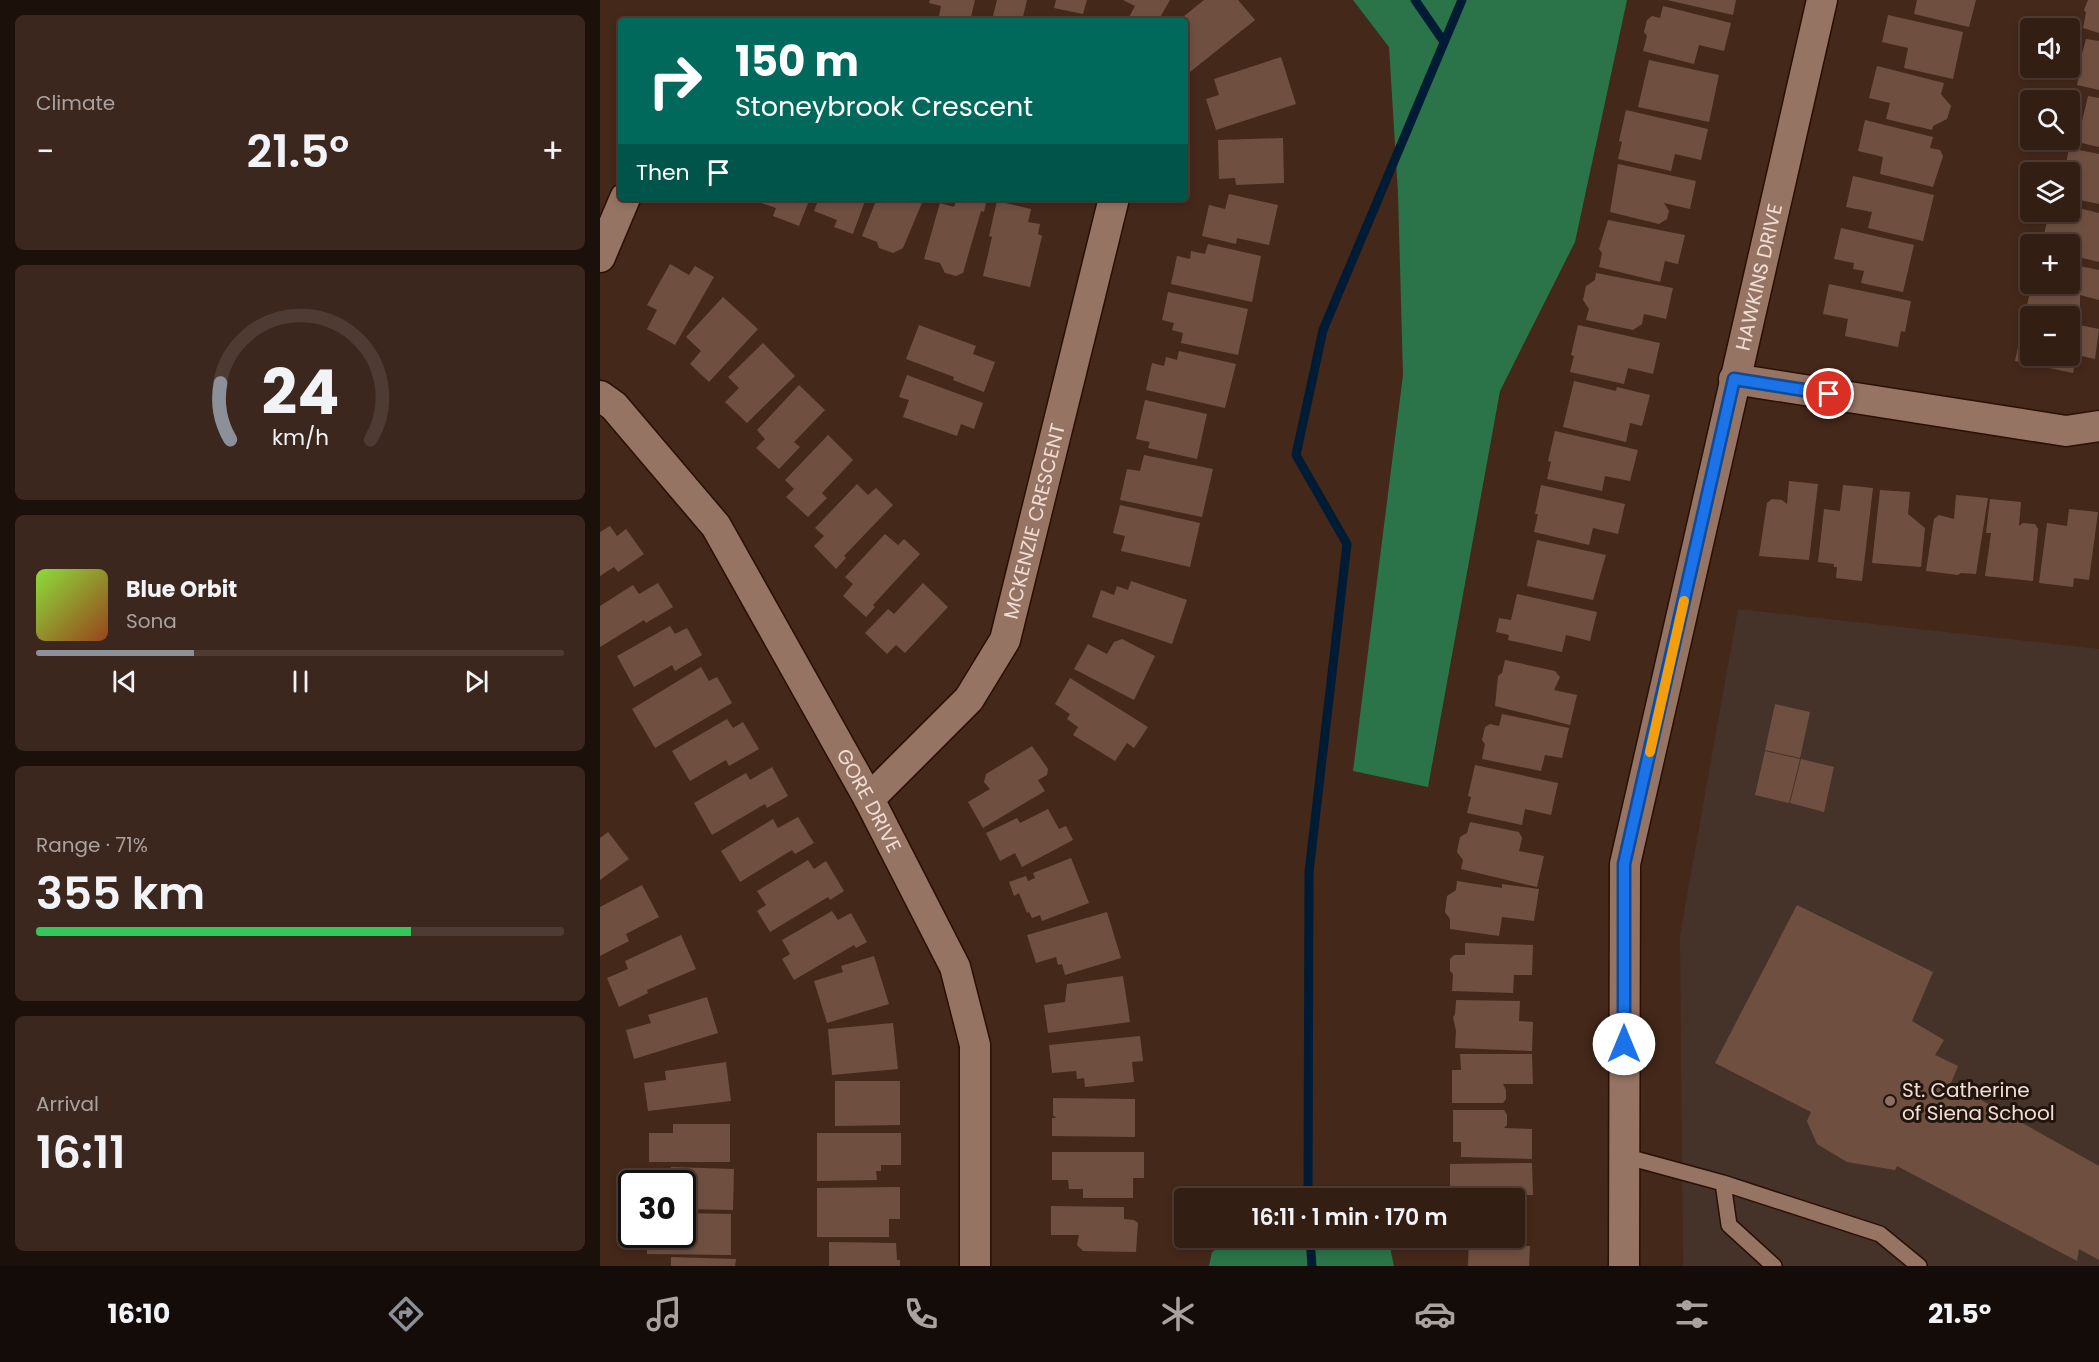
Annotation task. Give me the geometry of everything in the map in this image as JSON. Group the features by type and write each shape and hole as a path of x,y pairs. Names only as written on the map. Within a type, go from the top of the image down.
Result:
{"street":[{"name":"HAWKINS DRIVE","path":"1624,1266 1624,864 1822,0"},
{"path":"600,257 624,201"},
{"name":"MCKENZIE CRESCENT","path":"869,799 969,699 1005,640 1113,201"},
{"path":"1734,379 2066,431 2099,426"},
{"name":"GORE DRIVE","path":"600,396 614,406 716,526 869,799 955,967 975,1045 975,1266"}],"lane":[{"path":"1624,1156 1723,1183 1880,1234 1918,1266"},
{"path":"1723,1183 1729,1225 1774,1266"}],"shaded area":[{"name":"St. Catherine of Siena School","path":"1738,609 2099,649 2099,1266 1683,1266 1680,935"}],"green space":[{"path":"1353,0 1627,0 1575,242 1500,391 1428,787 1353,771 1403,375 1398,193 1389,47"},
{"path":"1218,1248 1390,1248 1394,1266 1209,1266 1212,1252"}],"building":[{"path":"930,0 975,0 971,18 939,16 941,6 929,3"},
{"path":"997,0 1027,0 1023,18 992,18"},
{"path":"1056,0 1087,0 1083,14 1054,8"},
{"path":"1123,0 1170,0 1160,18 1129,18 1135,6"},
{"path":"1204,0 1238,0 1255,20 1190,72 1188,70 1188,18 1182,18"},
{"path":"1667,0 1736,0 1733,15"},
{"path":"1917,0 1976,0 1969,27 1914,14"},
{"path":"2088,0 2099,0 2099,33 2083,28 2086,13 2084,10"},
{"path":"1663,6 1731,23 1724,51 1699,45 1694,64 1643,51 1647,36 1644,32 1647,20 1652,16 1660,18"},
{"path":"1888,15 1963,32 1953,79 1904,68 1908,48 1882,42"},
{"path":"2086,39 2099,41 2099,90 2077,85 2080,78 2080,61"},
{"path":"1281,57 1296,104 1216,130 1206,99 1219,95 1214,79"},
{"path":"1649,60 1719,75 1709,122 1638,107"},
{"path":"1877,66 1944,83 1941,94 1951,106 1947,119 1933,126 1932,130 1886,119 1890,103 1869,98"},
{"path":"2088,96 2099,98 2099,147 2080,143 2080,129"},
{"path":"1626,110 1708,129 1701,160 1675,154 1671,171 1618,159 1622,142 1619,141"},
{"path":"1865,120 1933,137 1930,148 1940,150 1943,156 1933,187 1880,174 1883,157 1858,151"},
{"path":"1283,138 1284,183 1236,185 1235,178 1219,179 1218,140"},
{"path":"2069,150 2099,154 2099,204 2080,200 2080,162 2066,162"},
{"path":"1618,164 1696,181 1690,209 1664,203 1669,211 1667,219 1659,224 1610,212"},
{"path":"1853,176 1934,195 1923,241 1868,228 1872,212 1846,207"},
{"path":"1229,194 1278,205 1269,245 1237,238 1236,244 1202,236 1209,205 1225,209"},
{"path":"809,201 799,226 773,216 776,208 758,202"},
{"path":"818,201 865,201 853,234 834,227 837,220 814,211"},
{"path":"876,201 923,201 903,248 893,253 879,248 877,242 862,236"},
{"path":"956,201 986,203 984,212 981,211 963,273 956,276 945,273 940,263 924,259 940,203 954,207"},
{"path":"997,201 1031,209 1028,222 1040,224 1038,234 1042,236 1030,287 983,276"},
{"path":"2080,208 2099,213 2099,262 2080,257 2080,234 2044,234 2047,222 2080,222"},
{"path":"1608,220 1685,235 1678,264 1665,261 1660,282 1599,267 1602,253 1599,249"},
{"path":"1841,228 1914,245 1903,292 1861,283 1864,271 1853,269 1854,263 1834,259"},
{"path":"1208,244 1261,256 1252,302 1171,284 1177,256 1190,259 1191,251 1205,254"},
{"path":"670,264 689,275 695,266 714,277 675,345 647,329 657,310 647,305"},
{"path":"2080,266 2099,270 2099,300 2080,295 2080,306 2027,305 2030,294 2080,294"},
{"path":"1596,273 1673,288 1666,319 1644,314 1642,324 1633,330 1586,320 1589,309 1583,300 1586,286 1595,280"},
{"path":"1829,284 1911,301 1905,332 1901,331 1898,347 1845,336 1848,319 1823,314"},
{"path":"1168,292 1248,309 1238,355 1181,343 1183,333 1172,330 1174,323 1162,320"},
{"path":"723,297 758,329 709,382 690,364 701,351 686,337"},
{"path":"919,325 976,346 973,354 995,362 984,392 953,380 954,377 906,359"},
{"path":"1578,325 1660,343 1653,374 1628,368 1624,384 1570,372 1574,356 1571,355"},
{"path":"2080,325 2099,329 2095,359 2080,356"},
{"path":"2020,337 2020,362 2015,361"},
{"path":"763,343 795,376 747,423 725,402 739,388 728,377"},
{"path":"1179,351 1236,364 1225,408 1146,390 1152,363 1164,366 1166,357 1177,360"},
{"path":"2039,366 2075,366 2073,373"},
{"path":"907,375 983,403 974,429 961,424 957,436 903,417 909,400 899,397"},
{"path":"1574,381 1616,391 1617,387 1650,395 1642,426 1630,423 1626,442 1563,427"},
{"path":"799,385 825,410 794,442 800,447 779,469 756,448 765,439 757,430"},
{"path":"1145,400 1207,414 1197,459 1148,448 1150,442 1136,439"},
{"path":"1555,431 1638,450 1630,481 1605,476 1602,491 1547,479 1551,462 1548,461"},
{"path":"828,435 853,460 822,493 827,498 808,517 786,497 794,489 785,480"},
{"path":"1144,455 1213,469 1202,517 1120,500 1127,469 1140,471"},
{"path":"1789,481 1818,484 1809,560 1759,556 1767,503 1772,499 1782,500 1787,504"},
{"path":"857,484 868,495 876,488 893,505 844,556 846,558 836,569 814,546 824,536 815,528"},
{"path":"1541,485 1625,504 1618,534 1593,528 1589,545 1534,532"},
{"path":"1843,485 1873,488 1862,581 1836,578 1837,567 1834,567 1834,564 1818,562 1824,509 1840,511"},
{"path":"1880,490 1910,492 1908,514 1925,528 1921,567 1872,563"},
{"path":"1956,495 1988,498 1976,574 1961,573 1958,575 1926,571 1934,519 1939,515 1954,519"},
{"path":"1990,499 2021,502 2019,526 2023,523 2035,524 2038,529 2033,581 1985,576 1991,533 1986,533"},
{"path":"1120,505 1200,523 1190,567 1121,551 1125,536 1113,533"},
{"path":"2069,509 2098,512 2089,580 2074,578 2073,587 2039,583 2047,523 2067,526"},
{"path":"610,526 617,536 626,529 644,554 618,572 614,567 600,576 600,532"},
{"path":"885,534 898,545 904,539 920,554 873,605 875,607 866,617 843,596 853,584 845,577"},
{"path":"1537,540 1606,555 1593,600 1527,586"},
{"path":"1131,581 1187,600 1172,644 1092,617 1101,590 1114,595 1117,586 1128,590"},
{"path":"658,583 673,607 646,623 644,620 600,647 600,606 633,585 639,594"},
{"path":"923,583 948,607 905,653 896,645 887,654 865,633 888,609 894,614"},
{"path":"1517,594 1597,612 1590,641 1566,635 1562,652 1508,640 1509,635 1496,632 1499,618 1511,620"},
{"path":"670,626 675,634 687,628 702,655 675,671 672,665 634,687 617,656"},
{"path":"1122,639 1155,656 1134,700 1074,669 1088,644 1107,654 1114,642"},
{"path":"1505,660 1555,671 1560,677 1554,690 1577,695 1570,725 1495,706 1498,676 1502,673"},
{"path":"701,667 709,681 717,677 732,703 655,748 632,709"},
{"path":"1070,678 1148,727 1134,748 1127,743 1115,761 1073,735 1078,727 1067,719 1070,714 1055,704"},
{"path":"1775,704 1810,712 1800,758 1765,750"},
{"path":"1502,714 1569,728 1562,758 1545,755 1541,771 1482,759 1485,727 1490,724 1499,726"},
{"path":"727,719 733,728 743,722 759,749 729,766 726,760 690,781 672,751"},
{"path":"1032,746 1048,769 1047,775 1038,780 1045,791 983,828 968,802 990,789 984,782 986,774"},
{"path":"1765,751 1800,759 1789,803 1755,795"},
{"path":"1801,759 1834,767 1824,812 1790,803"},
{"path":"1475,765 1558,783 1551,815 1525,809 1522,825 1467,813 1471,797 1468,796"},
{"path":"772,767 788,796 767,808 765,804 712,835 694,803 746,773 750,780"},
{"path":"1048,809 1059,829 1066,826 1073,840 1022,867 1015,853 1000,861 986,833 1017,818 1020,823"},
{"path":"798,817 814,843 795,854 792,850 740,882 721,851 773,819 778,828"},
{"path":"1470,822 1519,832 1522,838 1519,851 1544,856 1537,887 1461,869 1463,860 1457,852 1460,837 1467,833"},
{"path":"608,832 629,859 600,880 600,838"},
{"path":"1071,858 1089,903 1042,921 1040,915 1032,918 1029,912 1027,913 1019,893 1014,896 1009,882 1026,876 1028,881 1035,878 1033,873"},
{"path":"808,860 814,869 826,861 844,891 830,900 828,897 770,932 757,911 766,905 757,891"},
{"path":"1457,881 1502,888 1502,884 1539,889 1534,921 1502,917 1499,936 1450,929 1450,919 1445,912 1447,896 1456,890"},
{"path":"642,885 659,917 626,934 629,941 600,956 600,907"},
{"path":"1797,905 1933,972 1912,1021 1944,1040 1935,1055 1958,1066 1951,1083 2099,1166 2099,1260 2079,1249 2077,1261 1897,1166 1895,1170 1847,1162 1817,1144 1807,1121 1811,1112 1715,1063"},
{"path":"832,911 838,920 851,913 867,942 856,948 854,945 794,980 782,959 790,954 782,940"},
{"path":"1107,912 1121,958 1065,975 1062,964 1058,965 1056,957 1036,963 1027,935"},
{"path":"681,935 696,969 647,990 648,993 619,1007 607,978 628,969 625,961"},
{"path":"1465,943 1533,945 1532,975 1514,975 1513,993 1452,991 1453,974 1450,971 1450,959 1454,955 1465,955"},
{"path":"874,956 889,1004 827,1023 814,981 843,972 841,966"},
{"path":"1123,976 1130,1022 1048,1033 1044,1005 1065,1002 1067,984"},
{"path":"707,997 718,1033 634,1059 626,1030 651,1023 648,1015"},
{"path":"1456,1000 1520,1001 1519,1021 1533,1022 1532,1051 1455,1048 1456,1031 1453,1017"},
{"path":"893,1023 898,1069 832,1075 828,1029"},
{"path":"1140,1036 1143,1061 1132,1062 1134,1082 1085,1087 1084,1078 1077,1079 1076,1071 1052,1073 1049,1045"},
{"path":"1460,1054 1532,1054 1533,1084 1503,1084 1506,1099 1503,1103 1452,1103 1452,1070 1461,1070"},
{"path":"726,1062 731,1101 648,1111 644,1083 666,1080 665,1071"},
{"path":"835,1081 900,1081 900,1125 835,1126"},
{"path":"1053,1098 1135,1099 1135,1137 1052,1136 1052,1118 1056,1118 1053,1115"},
{"path":"1453,1110 1504,1110 1507,1115 1507,1125 1504,1128 1532,1129 1532,1159 1461,1157 1461,1142 1453,1142"},
{"path":"673,1124 730,1124 730,1162 649,1162 649,1133 673,1133"},
{"path":"817,1133 901,1133 901,1165 881,1165 881,1171 876,1171 877,1180 817,1181"},
{"path":"1052,1152 1144,1152 1144,1178 1133,1178 1133,1198 1083,1198 1083,1189 1069,1189 1068,1180 1052,1180"},
{"path":"1532,1163 1533,1195 1525,1195 1525,1188 1450,1188 1450,1164"},
{"path":"671,1167 734,1169 733,1210 696,1209 696,1170 671,1170"},
{"path":"900,1187 900,1219 889,1219 889,1237 817,1237 817,1188"},
{"path":"1051,1206 1124,1207 1124,1219 1138,1223 1136,1252 1083,1251 1077,1245 1079,1235 1051,1235"},
{"path":"696,1213 731,1214 731,1255 647,1254 647,1248 696,1248"},
{"path":"829,1242 896,1243 897,1260 900,1260 900,1266 829,1266"},
{"path":"1525,1246 1530,1246 1529,1266 1468,1266 1469,1248 1525,1248"},
{"path":"671,1257 736,1259 735,1266 671,1266"}],"waterway":[{"path":"1415,0 1444,42"},
{"path":"1308,1188 1309,872 1347,544 1296,455 1323,330 1462,0"},
{"path":"1311,1248 1312,1266"}],"slow traffic":[{"path":"1650,752 1684,601"}],"place":[{"name":"St. Catherine of Siena School","path":"1890,1101"}],"route":[{"path":"1624,1044 1624,864 1734,379 1829,394"}]}
